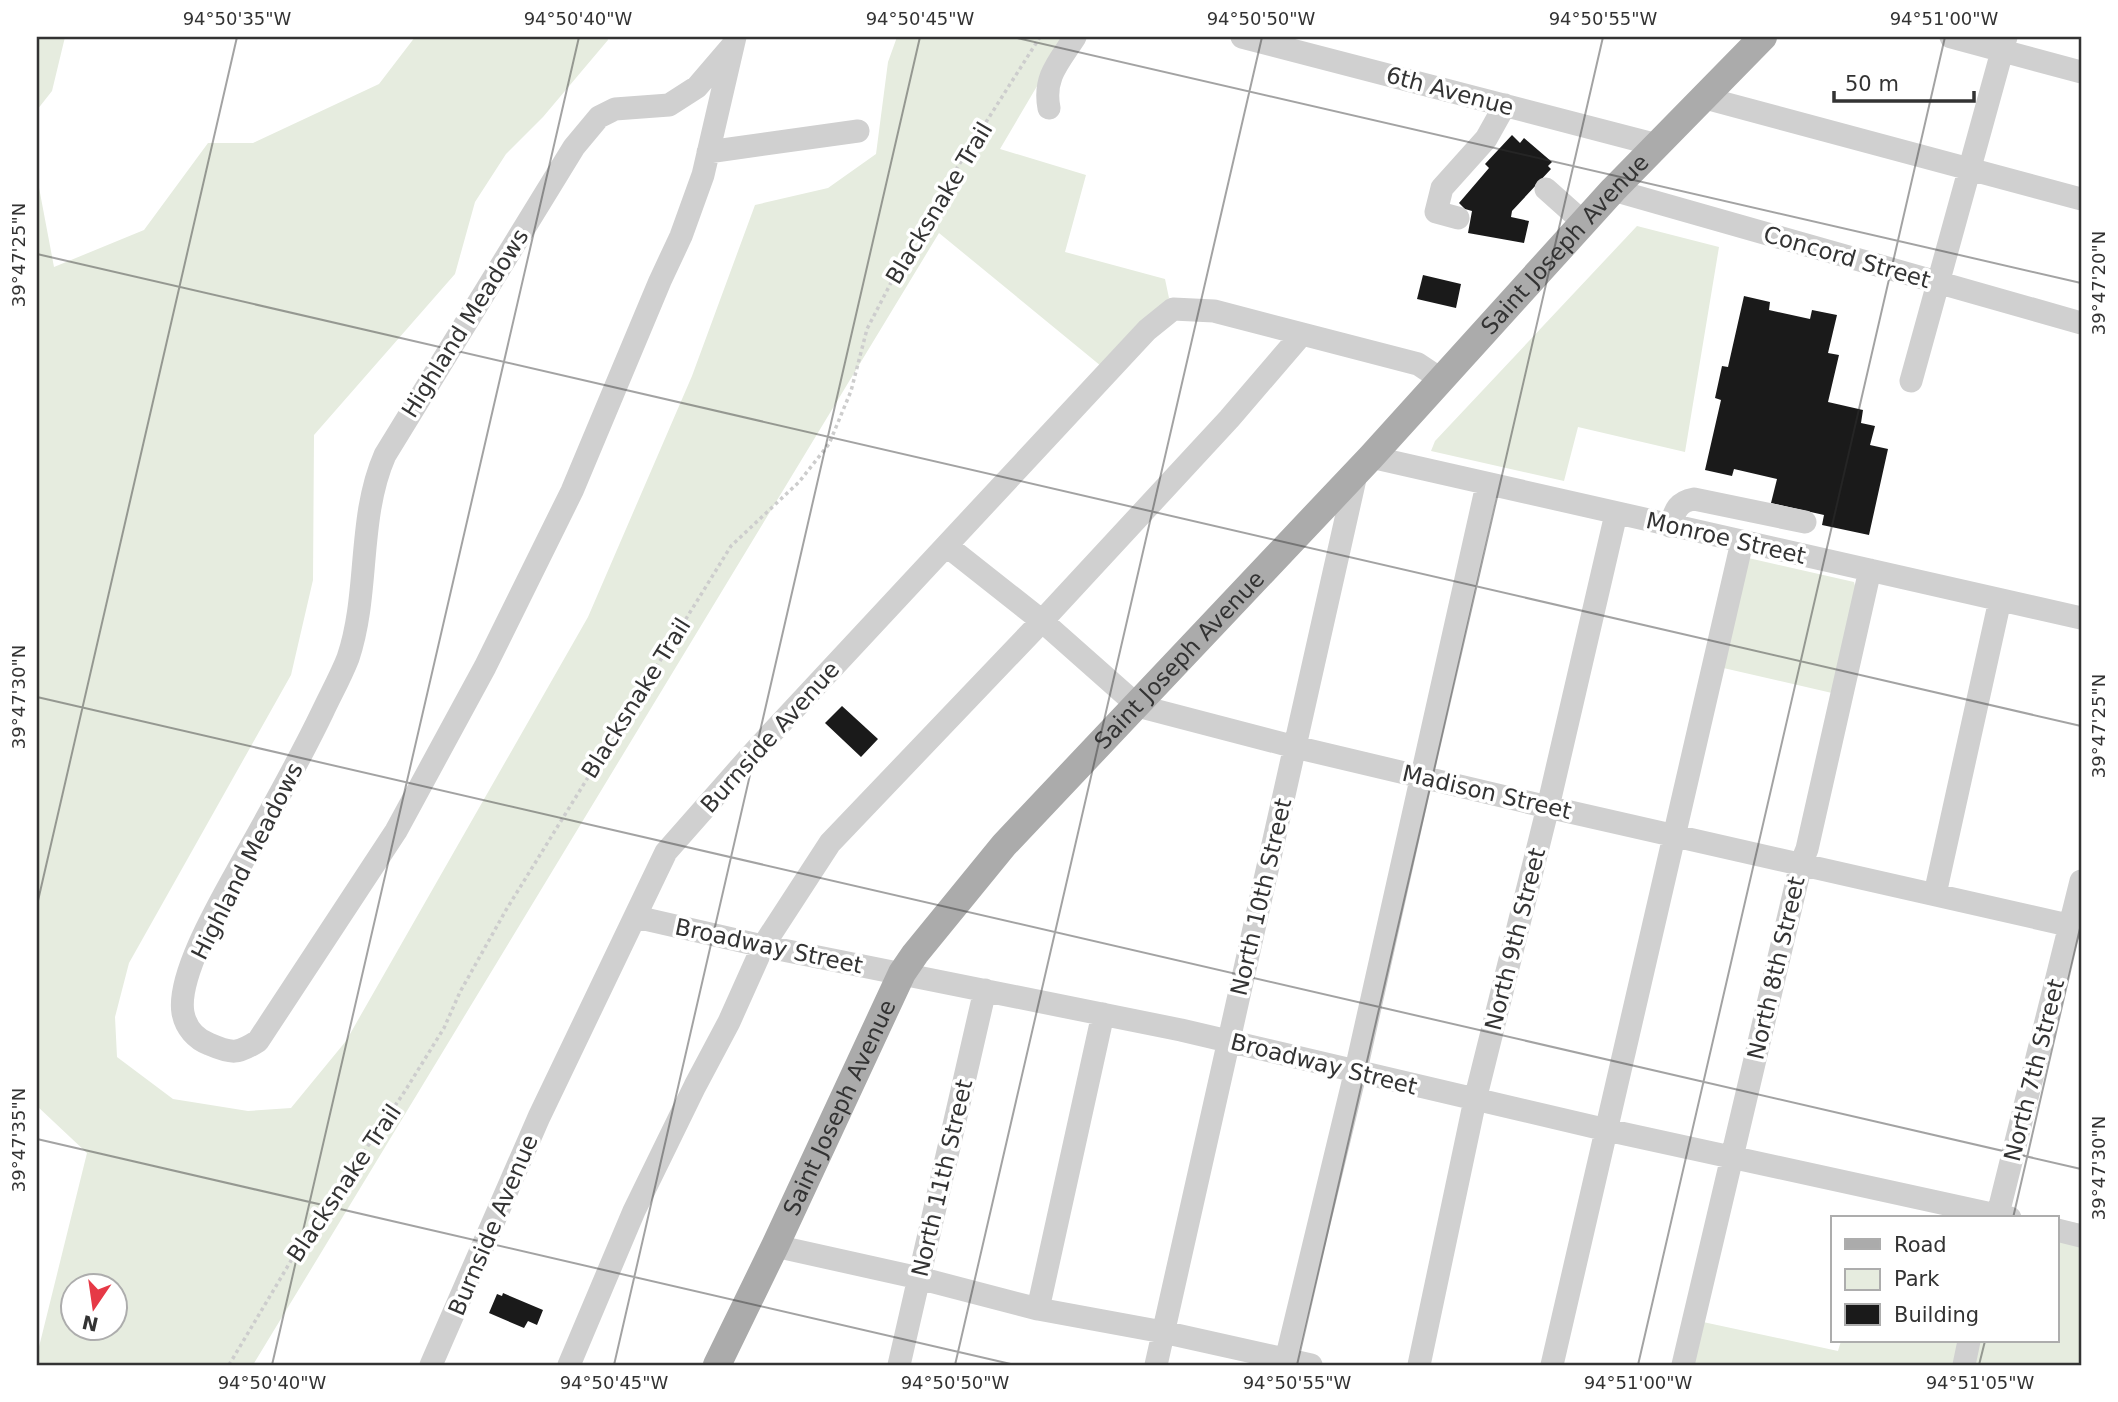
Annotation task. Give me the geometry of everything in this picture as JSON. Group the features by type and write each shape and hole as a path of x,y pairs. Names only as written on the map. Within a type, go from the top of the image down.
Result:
{"main road":[{"name":"Saint Joseph Avenue","path":"717,1365 902,973 1004,845 1364,464 1583,222 1705,98 1756,39"}],"street":[{"path":"1049,108 1046,92 1050,78 1075,37"},
{"name":"6th Avenue","path":"1242,37 1657,145"},
{"path":"1951,37 2004,44 2081,72"},
{"name":"Highland Meadows","path":"734,41 703,175 681,236 572,491 485,667 396,831 258,1041 234,1053 201,1041 189,1030 183,1013 184,993 196,951 304,750 347,660 364,577 373,489 385,455 574,147 599,117 615,109 669,105 697,87 734,41"},
{"path":"1911,381 2004,44"},
{"path":"1705,98 2081,199"},
{"path":"1458,218 1436,212 1442,188 1486,139 1505,106"},
{"path":"708,152 858,131"},
{"path":"1546,189 1583,222"},
{"name":"Concord Street","path":"1613,190 2081,323"},
{"name":"Burnside Avenue","path":"431,1365 539,1117 666,852 755,751 1147,330 1173,309 1214,311 1418,364 1442,380"},
{"path":"569,1365 634,1210 729,1022 763,946 830,843 1230,419 1302,334"},
{"name":"Monroe Street","path":"1364,464 1487,485 2081,618"},
{"name":"North 10th Street","path":"1156,1365 1295,747 1364,464"},
{"path":"1286,1360 1356,1070 1487,485"},
{"path":"1670,526 1676,508 1683,501 1694,499 1805,523"},
{"name":"North 9th Street","path":"1419,1365 1475,1100 1548,807 1616,514"},
{"path":"1552,1365 1742,542"},
{"name":"Madison Street","path":"947,546 1042,621 1138,706 1295,747 1548,807 2076,927"},
{"name":"North 8th Street","path":"1683,1365 1801,864 1807,849 1870,570"},
{"path":"1935,894 2000,600"},
{"name":"North 7th Street","path":"2002,1216 2076,927 2081,881"},
{"name":"Broadway Street","path":"636,917 763,946 1103,1013 1607,1130 1997,1216"},
{"name":"North 11th Street","path":"899,1365 985,990"},
{"path":"1038,1309 1103,1013"},
{"path":"2058,1230 2081,1236"},
{"path":"775,1246 919,1278 1038,1309 1163,1332 1311,1365"},
{"path":"1964,1365 1969,1342"}],"path":[{"name":"Blacksnake Trail","path":"229,1365 295,1254 405,1091 444,1028 460,992 506,910 731,546 799,482 829,444 851,391 866,329 922,223 1040,37"}],"green space":[{"path":"37,37 65,37 52,91 37,110"},
{"path":"415,37 607,37 608,40 543,117 506,154 475,202 455,274 314,435 313,580 291,675 129,963 115,1017 117,1057 173,1099 248,1111 291,1108 346,1041 588,617 692,376 755,205 828,188 876,154 888,62 897,37 1066,37 1000,149 1086,175 1065,252 1165,279 1169,298 1101,366 939,233 253,1365 37,1365 37,1355 87,1153 37,1106 37,177 54,267 144,230 208,143 253,143 379,84"},
{"path":"1637,226 1719,247 1685,452 1578,427 1564,481 1431,451 1435,441"},
{"path":"1744,557 1854,582 1856,590 1832,693 1719,667"},
{"path":"2058,1219 2081,1224 2081,1365 1675,1365 1703,1322 1838,1351 1841,1342 2058,1342"}],"building":[{"path":"1512,135 1520,143 1524,138 1552,162 1548,166 1551,169 1512,211 1511,217 1529,221 1524,243 1468,233 1472,211 1459,203 1489,168 1485,164"},
{"path":"1423,275 1461,284 1456,308 1417,299"},
{"path":"1744,296 1770,302 1769,310 1810,319 1812,310 1837,315 1828,353 1839,355 1828,402 1863,410 1861,423 1875,426 1870,445 1888,449 1869,535 1822,525 1824,515 1771,503 1777,479 1734,469 1732,476 1705,470 1721,400 1715,398 1722,366 1728,367"},
{"path":"842,706 878,739 861,757 825,723"},
{"path":"503,1293 543,1310 537,1325 528,1321 524,1328 489,1313 497,1294 502,1296"}]}
